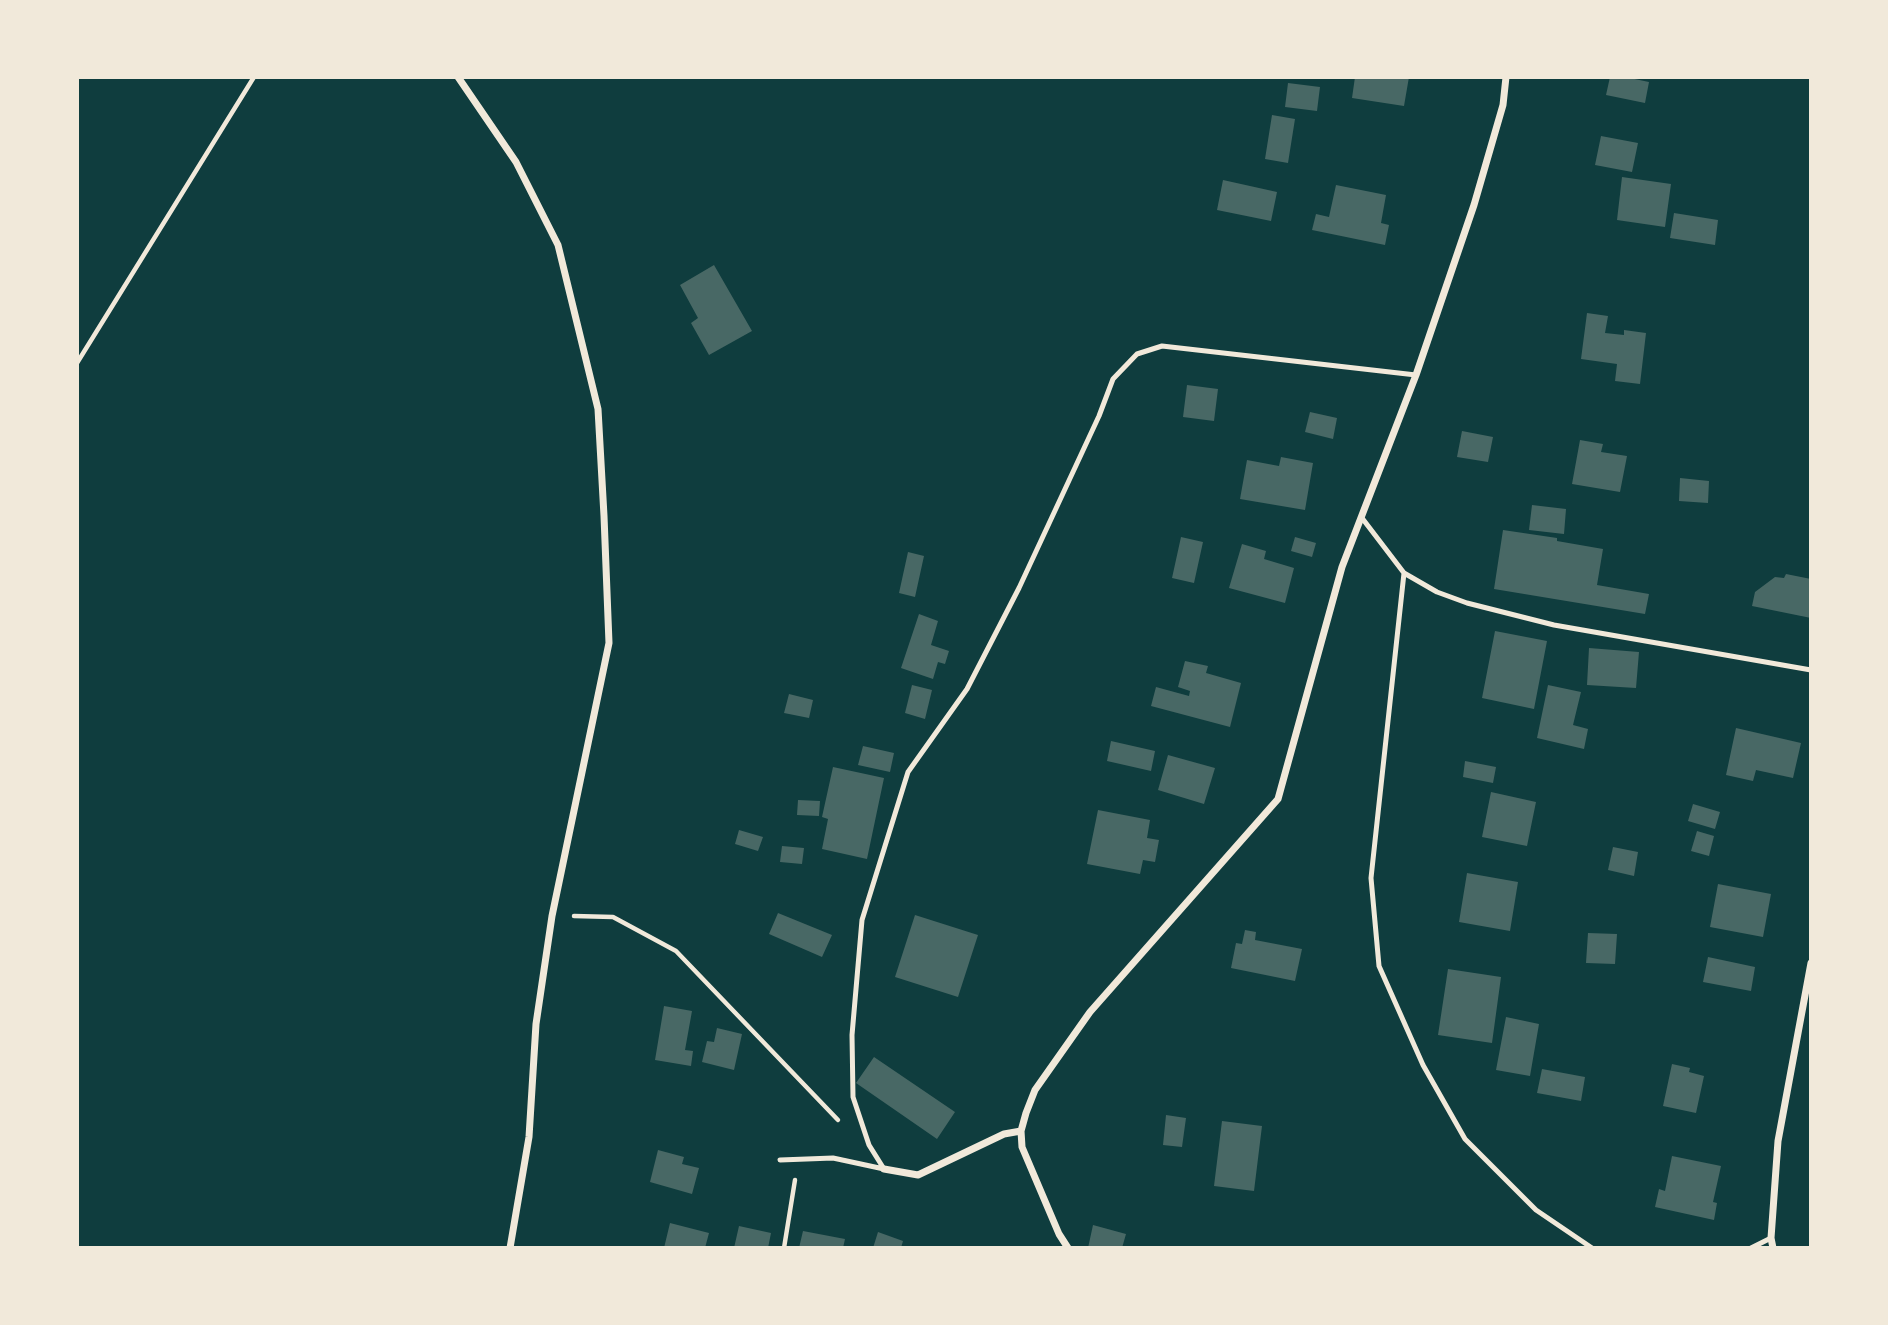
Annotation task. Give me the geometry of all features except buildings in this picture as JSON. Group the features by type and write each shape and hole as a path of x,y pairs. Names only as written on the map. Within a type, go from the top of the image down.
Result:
{"street":[{"path":"458,77 516,162 558,245 598,409 609,643 552,916 536,1024 529,1136 510,1248"},
{"path":"1068,1248 1059,1234 1022,1147 1021,1131 1026,1113 1035,1090 1090,1012 1278,799 1342,567 1416,375 1475,205 1503,105 1506,77"},
{"path":"1773,1248 1771,1238 1778,1141 1811,963"},
{"path":"884,1168 918,1175 1004,1134 1021,1131"}],"lane":[{"path":"884,1168 869,1145 853,1097 852,1035 862,920 908,772 967,689 1018,588 1099,416 1113,379 1137,354 1162,346 1416,375"},
{"path":"1362,519 1404,573 1437,592 1467,603 1554,625 1811,670"},
{"path":"1404,573 1371,878 1379,966 1423,1065 1465,1139 1536,1210 1592,1248"},
{"path":"780,1160 833,1158 884,1168"},
{"path":"1751,1248 1771,1238"}],"path":[{"path":"77,363 254,77"},
{"path":"552,916 612,917 677,951 847,1129"},
{"path":"784,1248 798,1160"}]}
